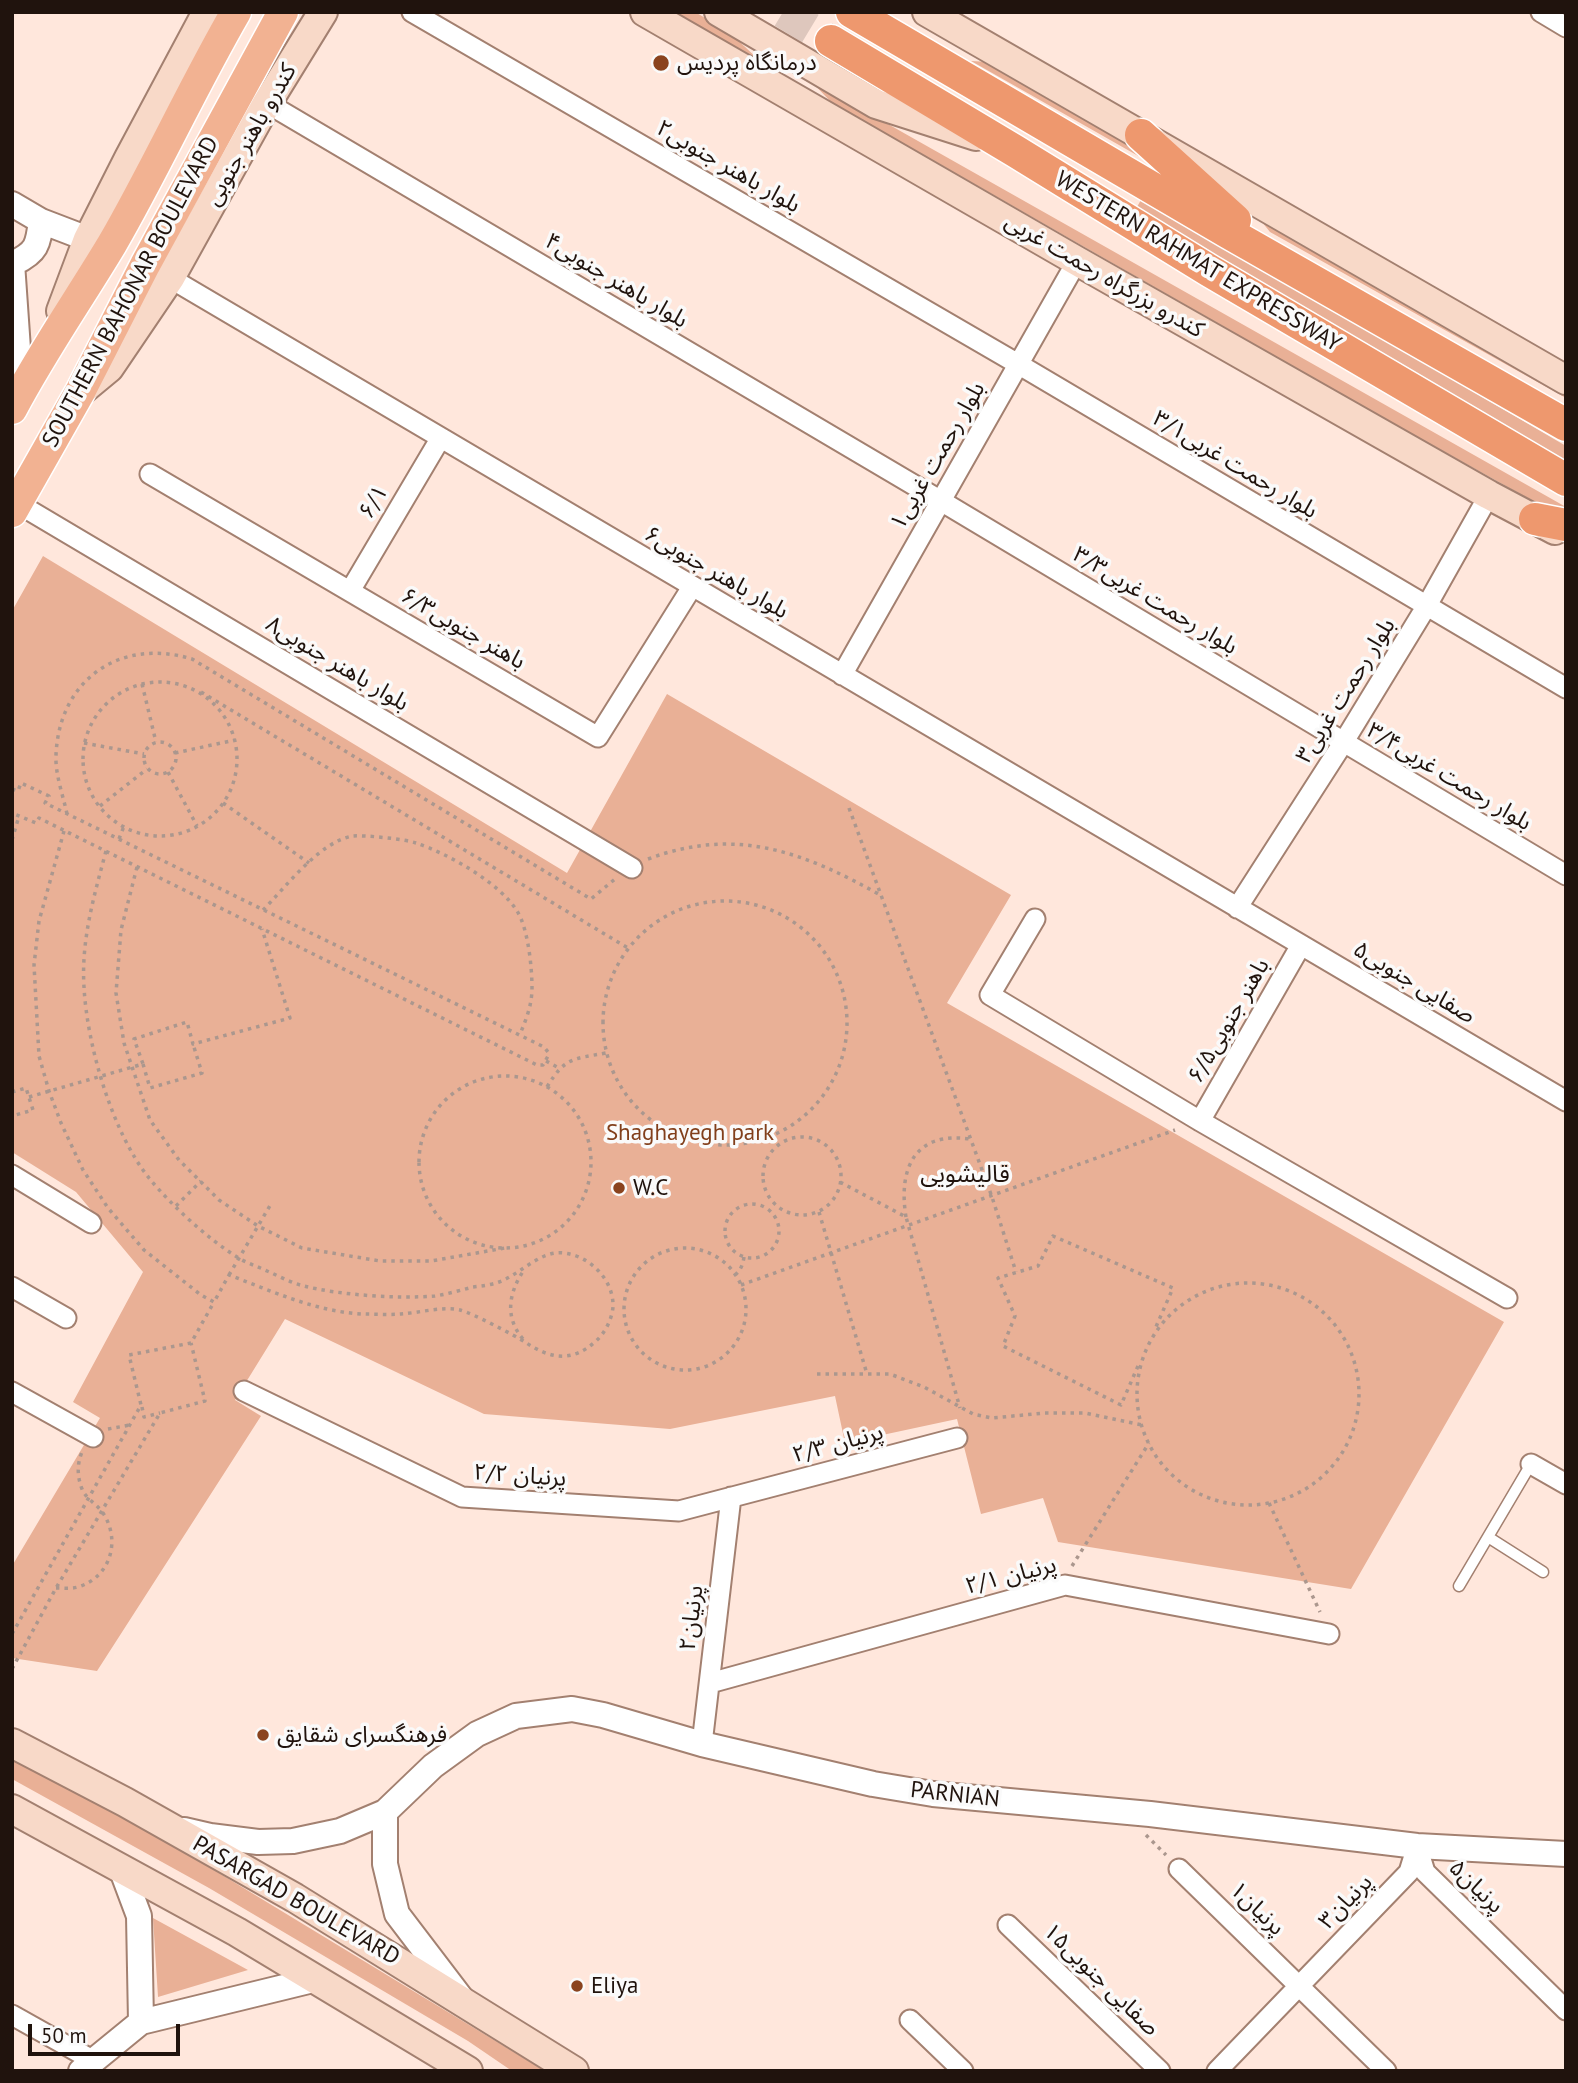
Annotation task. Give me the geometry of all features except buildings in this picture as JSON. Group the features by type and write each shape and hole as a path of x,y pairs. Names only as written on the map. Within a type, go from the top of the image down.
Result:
{"highway":[{"name":"WESTERN RAHMAT EXPRESSWAY","path":"852,12 1283,264 1566,425"},
{"name":"WESTERN RAHMAT EXPRESSWAY","path":"831,41 1222,278 1566,480"},
{"path":"1140,135 1283,264"},
{"path":"1535,519 1566,525"}],"main road":[{"path":"48,346 88,239 207,12"},
{"name":"SOUTHERN BAHONAR BOULEVARD","path":"17,400 113,242 236,12"},
{"name":"SOUTHERN BAHONAR BOULEVARD","path":"15,507 80,392 145,265 283,12"},
{"name":"کندرو باهنر جنوبی","path":"80,392 109,369 170,278 267,103 323,12"},
{"name":"کندرو بزرگراه رحمت غربی","path":"645,12 1077,261 1566,536"},
{"path":"926,12 1566,380"},
{"path":"726,16 801,102"},
{"path":"726,16 876,104 1005,145"},
{"name":"PASARGAD BOULEVARD","path":"12,1743 295,1898 574,2071"},
{"path":"12,1809 237,1932 468,2071"}],"street":[{"name":"بلوار باهنر جنوبی۲","path":"412,12 1018,364"},
{"path":"1541,12 1566,27"},
{"name":"بلوار باهنر جنوبی۴","path":"267,103 941,501"},
{"path":"12,204 41,221 88,239"},
{"path":"17,400 13,263 29,256 38,240 41,221"},
{"name":"بلوار رحمت غربی۱","path":"842,675 1077,261"},
{"name":"بلوار باهنر جنوبی۶","path":"170,278 1237,908"},
{"name":"بلوار رحمت غربی۳/۱","path":"1018,364 1566,688"},
{"name":"۶/۱","path":"349,591 440,439"},
{"name":"۶/۳باهنر جنوبی","path":"150,474 598,737 692,587"},
{"name":"بلوار رحمت غربی۳","path":"1237,908 1426,607 1489,495"},
{"name":"بلوار رحمت غربی۳/۳","path":"941,501 1343,743"},
{"name":"۸بلوار باهنر جنوبی","path":"15,507 632,868"},
{"name":"بلوار رحمت غربی۳/۴","path":"1343,743 1566,874"},
{"name":"صفایی جنوبی۵","path":"1237,908 1566,1101"},
{"path":"1035,919 990,995 1200,1121 1507,1298"},
{"name":"باهنر جنوبی۶/۵","path":"1200,1121 1301,945"},
{"path":"12,1175 91,1223"},
{"path":"12,1287 66,1318"},
{"name":"پرنیان ۲/۲","path":"244,1391 462,1497 679,1511 731,1497"},
{"path":"12,1392 93,1437"},
{"name":"پرنیان ۲/۳","path":"731,1497 957,1438"},
{"path":"1531,1464 1566,1484"},
{"name":"پرنیان۲","path":"702,1744 731,1497"},
{"name":"پرنیان ۲/۱","path":"710,1683 1065,1585 1329,1634"},
{"name":"PARNIAN","path":"385,1812 433,1766 477,1734 516,1716 572,1709 603,1715 702,1744 873,1784 921,1792 1418,1846 1566,1854"},
{"path":"166,1825 210,1836 258,1842 293,1841 340,1831 385,1812 385,1864 397,1914 464,2001"},
{"name":"پرنیان۵","path":"1418,1846 1425,1871 1566,2010"},
{"name":"پرنیان۳","path":"1217,2071 1409,1871 1418,1846"},
{"path":"121,1868 139,1916 141,2022"},
{"name":"پرنیان۱","path":"1179,1869 1386,2071"},
{"name":"صفایی جنوبی۱۵","path":"1008,1925 1160,2071"},
{"path":"12,2015 88,2066 141,2022 317,1979"},
{"path":"910,2020 963,2071"}],"lane":[{"path":"1459,1586 1531,1464"},
{"path":"1488,1536 1543,1572"}],"path":[{"path":"67,814 55,759 64,712 85,680 97,670 136,654 156,652 192,659 592,899 609,883 645,860 675,849 712,844 782,850 818,863 882,896"},
{"path":"201,692 220,708 232,730 238,754 236,779 223,803 209,820 187,832 162,836 138,833 114,821 95,802 84,777 82,751 90,725 105,703 127,688 153,681 178,683 201,692 628,948"},
{"path":"142,684 156,742"},
{"path":"175,753 235,740"},
{"path":"156,742 167,743 175,753 176,761 168,771 159,774 148,769 144,762 147,747 156,742"},
{"path":"84,743 144,754"},
{"path":"100,806 148,769"},
{"path":"168,771 197,826"},
{"path":"12,789 18,791 21,783 49,796 45,803 544,1047 548,1052 546,1060 543,1065 537,1066 38,818 36,823 12,813"},
{"path":"223,803 309,863"},
{"path":"849,808 992,1197 1016,1272"},
{"path":"12,839 19,816"},
{"path":"119,839 124,826"},
{"path":"64,831 40,921 34,965 39,1056 49,1091 83,1170 108,1208 144,1250 201,1295 214,1302"},
{"path":"263,910 309,863 331,845 353,836 414,842 450,857 497,888 517,911 526,937 533,990 528,1014 519,1035"},
{"path":"106,851 92,902 84,953 83,986 88,1029 100,1077 124,1136 148,1177 188,1219 238,1258 302,1286 367,1296 435,1296 499,1282 537,1259 564,1253 587,1260 605,1279 611,1290 613,1309 600,1338 587,1349 555,1357 538,1352 525,1342 516,1332 510,1304 512,1291 525,1268"},
{"path":"137,867 121,930 116,993 124,1043 150,1120 179,1160 219,1200 258,1226 302,1248 380,1261 431,1261 534,1244 559,1230 579,1208 590,1182 591,1152 583,1125 566,1101 547,1087 515,1076 487,1077 461,1088 446,1099 424,1129 418,1156 421,1184 433,1210 452,1230 477,1244 505,1248"},
{"path":"740,901 779,912 812,936 836,969 848,1007 846,1048 832,1085 806,1116 772,1138 732,1146 692,1142 655,1125 625,1096 607,1060 601,1019 609,979 628,948 661,918 699,903 740,901"},
{"path":"193,1044 290,1018 262,929"},
{"path":"187,1022 193,1044 202,1073 150,1088 134,1039 187,1022"},
{"path":"547,1087 565,1062 606,1053"},
{"path":"546,1060 560,1069"},
{"path":"29,1097 143,1064"},
{"path":"12,1091 26,1088 33,1110 12,1116"},
{"path":"741,1285 1200,1121"},
{"path":"791,1126 794,1137"},
{"path":"794,1137 807,1137 820,1141 830,1149 838,1160 840,1182 834,1198 826,1207 802,1215 790,1213 769,1199 762,1175 772,1150 794,1137"},
{"path":"960,1408 903,1200 905,1175 916,1154 934,1141 944,1138 970,1139"},
{"path":"176,1206 201,1181"},
{"path":"840,1182 906,1217"},
{"path":"191,1343 129,1355 144,1417 205,1401 191,1343 271,1204"},
{"path":"770,1212 776,1205"},
{"path":"744,1206 761,1206 770,1212 778,1225 776,1242 764,1255 756,1258 744,1257 732,1250 727,1242 726,1225 730,1216 744,1206"},
{"path":"818,1211 867,1374"},
{"path":"1053,1236 1173,1288 1154,1331 1121,1405 1003,1346 1015,1316 998,1278 1038,1266 1053,1236"},
{"path":"675,1249 695,1249 715,1255 730,1268 741,1285 746,1305 744,1325 736,1343 723,1358 705,1367 685,1371 665,1367 647,1357 634,1343 625,1324 624,1310 629,1285 640,1268 656,1255 675,1249"},
{"path":"735,1275 744,1257"},
{"path":"229,1275 310,1306 346,1312 401,1314 458,1310 525,1342"},
{"path":"1139,1364 1136,1400 1149,1443 1163,1466 1191,1490 1225,1503 1261,1505 1296,1495 1327,1474 1350,1443 1360,1408 1359,1370 1344,1335 1319,1307 1287,1288 1249,1282 1212,1288 1180,1305 1154,1331"},
{"path":"613,1309 624,1310"},
{"path":"817,1374 891,1374 924,1387 973,1414 992,1418 1045,1413 1085,1413 1142,1425"},
{"path":"12,1634 141,1405"},
{"path":"12,1669 56,1588 160,1413"},
{"path":"56,1588 77,1587 92,1580 107,1564 113,1546 112,1532 102,1511 83,1493 78,1468 81,1455 93,1437 111,1428 130,1425"},
{"path":"1059,1586 1149,1443"},
{"path":"1269,1503 1329,1634"},
{"path":"1123,1812 1179,1869"}],"green space":[{"path":"674,12 695,12 729,32 759,60"},
{"path":"971,61 989,62 1152,154 1163,170"},
{"path":"810,80 1566,507 1566,513 1542,506 1378,415 831,102"},
{"path":"1142,198 1566,446 1566,464 1498,426 1137,207"},
{"path":"1254,212 1566,390 1566,398 1270,232"},
{"name":"Shaghayegh park","path":"43,556 567,873 667,694 1011,895 947,1003 1504,1322 1351,1589 1058,1542 1043,1498 981,1514 957,1419 845,1443 835,1396 670,1429 484,1414 285,1319 235,1400 261,1416 97,1671 12,1658 12,1566 100,1418 73,1402 143,1272 76,1192 12,1152 12,611"},
{"path":"12,1759 38,1769 186,1853 545,2071 512,2071 468,2041 209,1888 12,1779"},
{"path":"153,1918 248,1970 158,1997"}],"tunnel":[{"path":"783,12 831,41"}],"place":[{"name":"درمانگاه پردیس","path":"661,63"},
{"name":"W.C","path":"619,1188"},
{"name":"فرهنگسرای شقایق","path":"263,1735"},
{"name":"Eliya","path":"577,1986"}],"district":[{"name":"قالیشویی","path":"965,1175"}]}
